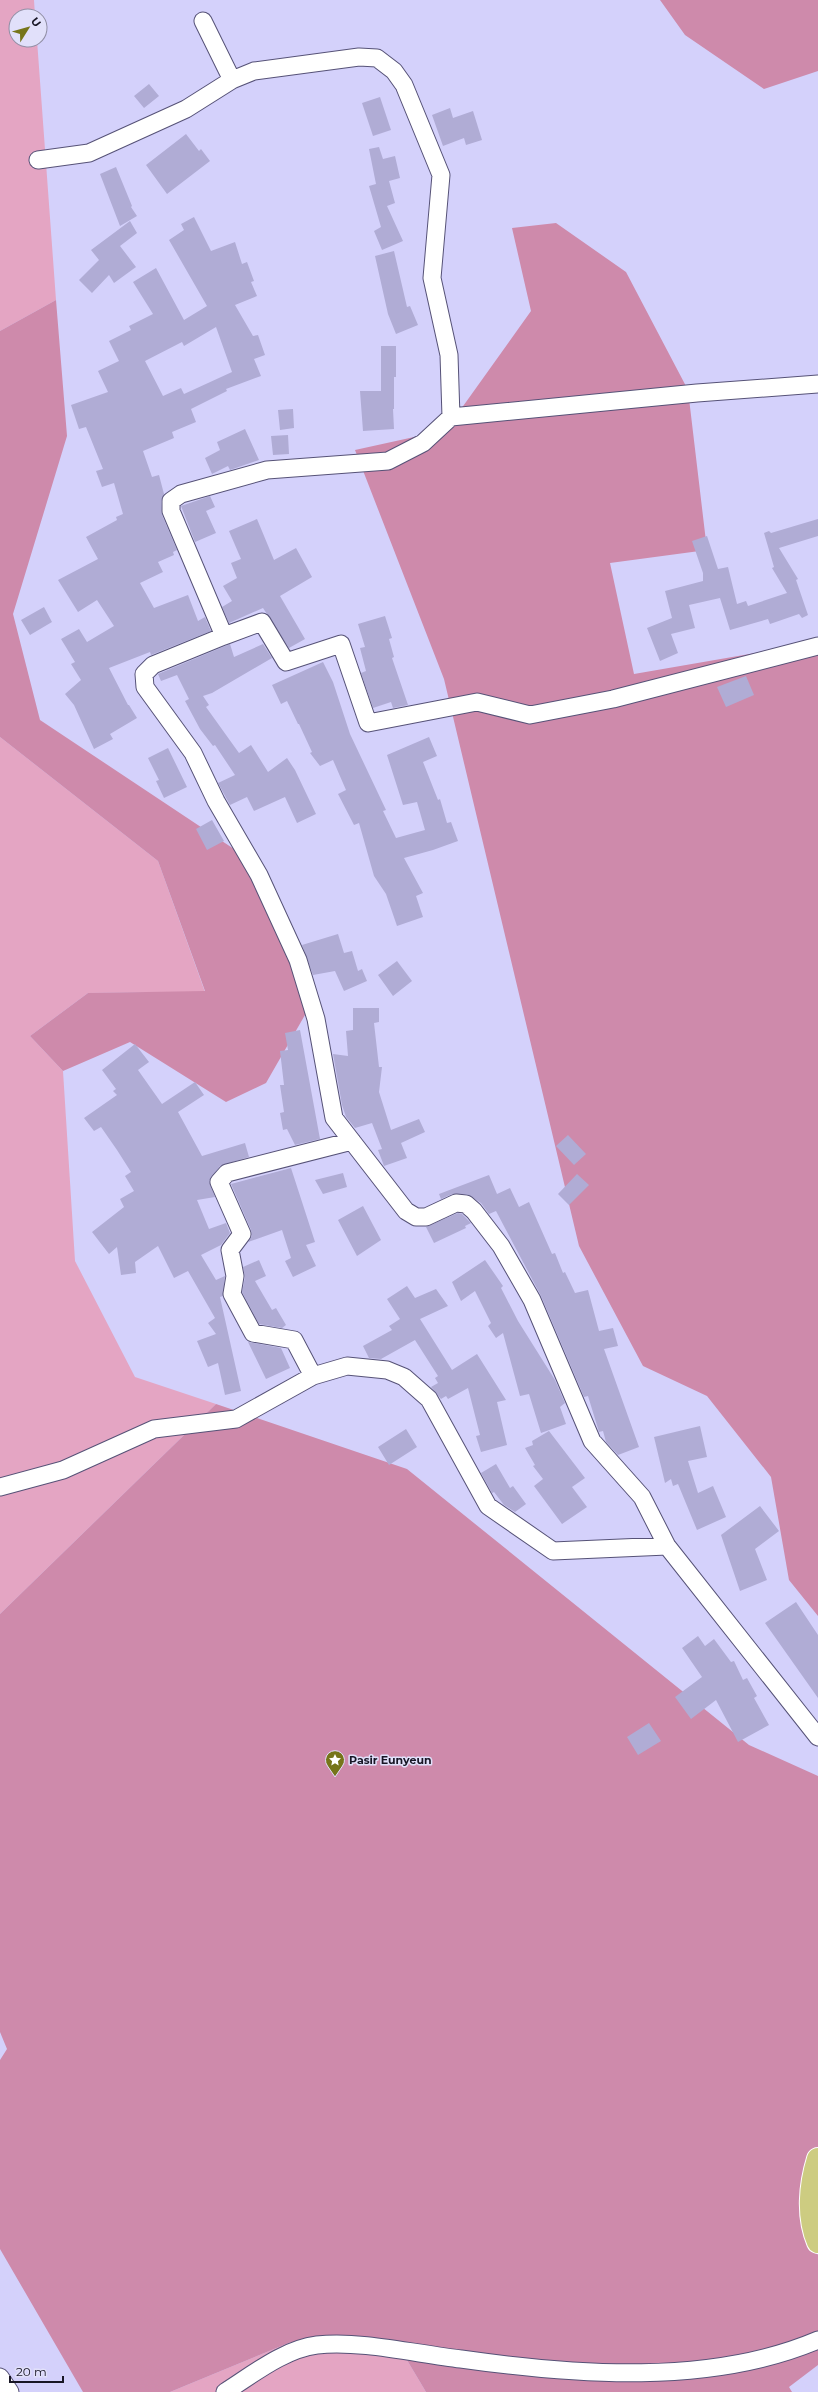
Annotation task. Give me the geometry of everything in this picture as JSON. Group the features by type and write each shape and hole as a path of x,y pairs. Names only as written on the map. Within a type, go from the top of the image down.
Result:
{"main road":[{"path":"818,2159 812,2178 811,2212 818,2242"}],"street":[{"path":"203,21 232,80"},
{"path":"38,160 89,153 186,109 232,80 254,71 359,57 376,58 394,71 401,80 441,175 432,278 449,355 451,417"},
{"path":"224,636 172,511 171,501 181,494 267,470 388,461 423,443 451,417 697,393 818,384"},
{"path":"818,646 613,699 530,715 477,702 368,724 341,644 286,662 262,622 153,665 144,674 145,687 193,753 216,801 262,882 298,960 313,1011 334,1118 406,1211 416,1217 426,1217 456,1203 466,1204 474,1211 501,1246 532,1300 592,1441 642,1497 668,1546 818,1736"},
{"path":"312,1376 294,1340 253,1333 232,1294 235,1276 230,1250 242,1234 218,1182 227,1173 352,1141"},
{"path":"0,1487 63,1470 154,1429 236,1419 312,1376 347,1366 387,1370 404,1377 429,1399 488,1506 553,1551 668,1546"},
{"path":"225,2392 283,2357 299,2349 317,2345 358,2346 494,2364 621,2374 677,2371 760,2359 796,2349 818,2340"},
{"path":"0,2377 10,2392"}],"shaded area":[{"path":"0,0 34,0 34,8 8,8 8,48 38,48 56,300 0,331"},
{"path":"660,0 818,0 818,71 764,89 685,35"},
{"path":"556,223 626,272 688,390 707,550 610,563 634,674 818,642 818,1616 789,1580 771,1477 707,1396 643,1366 579,1246 444,679 355,450 446,430 531,311 512,228"},
{"path":"56,300 67,436 13,614 40,720 249,859 317,994 266,1083 226,1102 130,1042 63,1071 30,1036 88,993 205,991 158,861 0,737 0,331"},
{"path":"0,737 158,861 205,992 88,993 30,1036 63,1071 75,1261 135,1377 216,1404 0,1614"},
{"path":"216,1404 407,1469 749,1745 818,1776 818,2202 807,2234 818,2255 818,2365 789,2387 792,2392 426,2392 401,2350 291,2342 170,2392 83,2392 0,2249 0,2060 7,2049 0,2032 0,1614"},
{"path":"291,2342 401,2350 426,2392 170,2392"}],"building":[{"path":"149,84 159,96 144,108 134,96"},
{"path":"380,97 391,130 373,136 362,103"},
{"path":"450,108 453,118 473,111 482,140 466,145 464,138 443,146 432,115"},
{"path":"186,134 199,151 201,149 210,161 167,194 146,165"},
{"path":"379,147 383,159 395,156 400,178 389,181 395,203 387,206 403,241 382,250 374,231 381,227 369,186 376,184 369,149"},
{"path":"116,167 132,206 131,207 137,216 120,226 100,174"},
{"path":"194,217 211,251 235,242 242,264 247,262 254,281 251,282 257,296 235,305 253,336 258,335 265,355 254,359 261,376 226,389 227,391 191,409 196,422 172,432 174,438 143,451 152,477 159,475 164,494 161,501 162,515 177,550 173,552 174,555 158,562 163,572 140,583 154,608 188,595 198,621 205,617 211,631 151,655 150,652 109,668 128,705 137,718 110,734 113,739 94,749 74,705 65,694 81,680 71,664 75,662 61,639 79,629 87,642 114,626 97,600 78,612 58,580 98,559 86,537 117,520 116,517 123,514 114,483 102,487 96,471 103,469 86,427 79,429 71,405 108,392 98,371 119,361 109,341 131,330 129,326 153,314 133,282 156,268 184,320 207,306 169,240 184,230 181,224","holes":["216,327 232,372 184,394 181,388 163,396 145,361 182,342 184,346"]},
{"path":"130,221 137,233 120,246 136,267 114,283 109,275 92,293 79,280 99,260 91,250"},
{"path":"394,251 407,307 410,306 418,325 396,334 388,314 375,256"},
{"path":"381,346 396,346 396,377 394,377 393,409 394,429 363,431 360,391 381,391"},
{"path":"293,409 294,428 280,430 278,410"},
{"path":"245,429 259,460 230,470 228,466 212,474 205,458 220,450 217,442"},
{"path":"288,435 289,454 273,455 271,436"},
{"path":"210,496 215,507 206,511 216,533 195,542 181,506"},
{"path":"257,519 274,560 296,548 312,577 280,596 305,639 289,648 263,608 229,623 222,607 232,601 223,586 237,578 231,563 241,559 229,531"},
{"path":"818,519 818,536 779,548 798,579 796,580 808,615 802,618 799,614 770,624 768,619 730,630 720,598 689,605 695,628 671,634 678,653 660,661 647,628 672,618 665,591 703,581 703,573 692,541 707,536 718,569 728,567 737,604 746,601 748,606 787,593 772,568 774,567 764,533 769,531 771,533"},
{"path":"44,607 52,622 30,635 21,620"},
{"path":"385,616 392,638 389,639 394,657 392,658 408,705 393,708 391,702 373,708 361,673 366,671 360,648 365,647 358,624"},
{"path":"230,644 234,657 263,644 272,658 212,693 203,696 209,705 206,707 239,753 251,745 268,772 287,758 295,770 316,814 297,823 285,797 254,811 247,797 230,805 218,783 235,775 215,745 213,746 200,729 185,701 189,699 177,675 161,681 158,674"},
{"path":"323,662 333,682 350,734 386,810 383,811 396,838 425,830 417,802 403,805 387,755 429,737 437,756 423,762 438,800 440,799 447,823 451,822 458,841 404,858 423,893 416,896 423,917 397,926 386,894 374,876 359,823 354,825 338,794 346,790 333,760 320,766 310,753 312,752 287,701 281,704 272,685"},
{"path":"746,676 754,695 726,707 717,687"},
{"path":"168,748 187,787 164,798 156,781 159,780 148,758"},
{"path":"212,820 224,841 207,850 196,829"},
{"path":"338,934 344,953 352,951 358,971 362,969 367,981 344,991 335,971 313,975 302,945"},
{"path":"397,961 412,981 393,996 378,975"},
{"path":"353,1008 379,1008 379,1022 374,1023 379,1067 382,1067 379,1092 391,1130 419,1119 425,1132 401,1143 407,1158 384,1166 378,1150 382,1149 372,1123 355,1128 346,1117 342,1105 333,1054 348,1056 346,1031 353,1030"},
{"path":"300,1030 320,1139 295,1145 287,1129 283,1130 280,1113 284,1112 280,1085 284,1085 280,1051 288,1050 285,1033"},
{"path":"135,1044 149,1062 138,1070 162,1104 195,1082 204,1095 178,1112 202,1156 245,1143 249,1157 220,1166 209,1181 215,1197 197,1200 209,1229 226,1223 230,1233 221,1245 201,1255 216,1280 225,1276 223,1296 220,1297 241,1391 225,1395 218,1363 208,1367 197,1341 216,1334 208,1323 215,1318 188,1271 174,1278 158,1246 135,1262 136,1273 121,1275 117,1247 109,1254 92,1232 124,1207 120,1199 134,1191 125,1176 131,1172 117,1150 101,1127 94,1131 84,1118 117,1095 113,1091 116,1089 102,1070"},
{"path":"568,1135 586,1154 574,1165 556,1146"},
{"path":"291,1168 315,1242 306,1245 316,1266 293,1277 285,1261 291,1258 282,1230 248,1242 252,1236 251,1230 231,1184"},
{"path":"343,1173 347,1187 323,1194 315,1180"},
{"path":"577,1174 589,1185 569,1205 558,1194"},
{"path":"489,1175 497,1194 510,1188 519,1207 529,1202 552,1254 555,1253 563,1273 565,1272 575,1293 588,1290 599,1331 613,1328 618,1346 604,1349 639,1447 618,1455 606,1442 603,1431 599,1432 588,1396 584,1397 541,1296 496,1211 489,1214 481,1203 467,1194 452,1194 441,1199 439,1194"},
{"path":"363,1206 381,1240 357,1256 338,1220"},
{"path":"458,1213 462,1214 471,1223 465,1226 466,1228 434,1243 426,1227"},
{"path":"259,1260 266,1276 255,1281 272,1310 276,1308 286,1325 282,1328 259,1324 242,1292 245,1277 243,1267"},
{"path":"485,1260 503,1286 501,1288 518,1321 555,1380 565,1403 560,1407 566,1424 541,1433 529,1394 520,1396 503,1333 496,1338 488,1326 491,1323 475,1291 461,1301 452,1282"},
{"path":"407,1286 415,1298 436,1289 448,1306 420,1319 452,1370 477,1354 506,1400 497,1402 507,1445 481,1452 476,1436 480,1435 468,1388 448,1399 446,1396 441,1399 431,1387 438,1383 435,1378 438,1376 415,1340 381,1359 369,1358 363,1346 392,1330 389,1326 400,1319 387,1299"},
{"path":"248,1342 281,1348 290,1368 266,1379"},
{"path":"700,1426 707,1457 688,1461 698,1493 713,1486 726,1517 697,1530 678,1484 673,1486 671,1479 665,1483 654,1437"},
{"path":"406,1429 417,1447 389,1465 378,1447"},
{"path":"549,1431 585,1478 572,1487 587,1507 562,1524 534,1486 543,1479 533,1466 535,1465 525,1448 533,1445 532,1441"},
{"path":"496,1464 510,1488 513,1486 526,1504 515,1512 504,1505 494,1492 492,1493 481,1473"},
{"path":"760,1506 779,1531 755,1549 767,1580 740,1591 721,1535"},
{"path":"796,1602 818,1635 818,1698 765,1623"},
{"path":"698,1636 705,1646 714,1639 731,1662 734,1661 743,1680 747,1678 757,1696 754,1698 769,1725 738,1742 716,1700 691,1719 675,1697 702,1677 682,1648"},
{"path":"649,1723 661,1741 638,1755 627,1737"}],"place":[{"name":"Pasir Eunyeun","path":"335,1777"}]}
